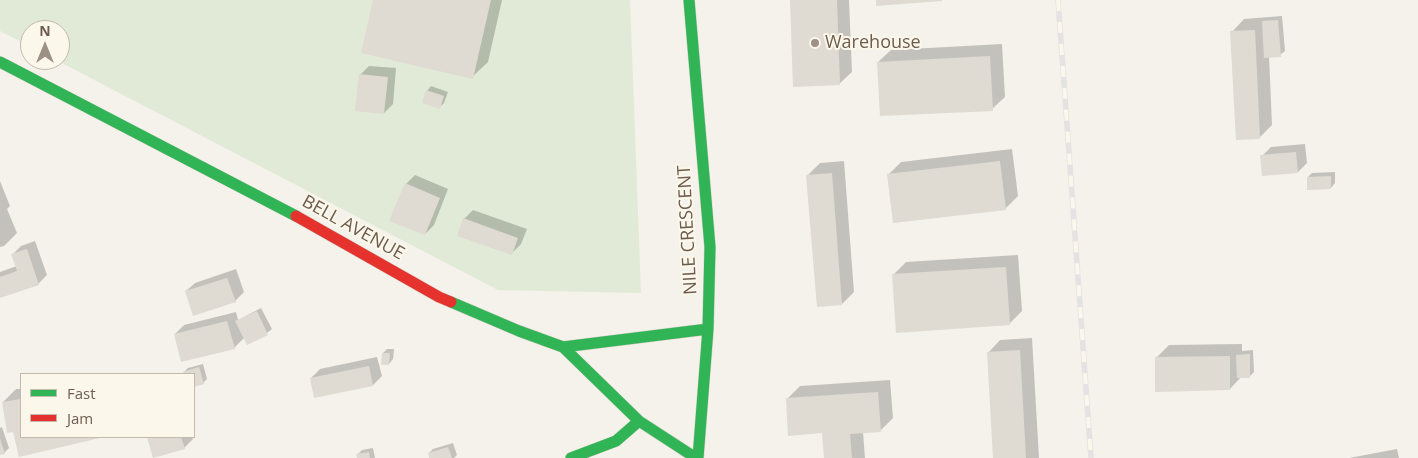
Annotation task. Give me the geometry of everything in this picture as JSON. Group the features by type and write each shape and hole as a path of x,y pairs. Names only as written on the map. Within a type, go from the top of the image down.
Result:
{"street":[{"name":"NILE CRESCENT","path":"689,0 710,247 708,329 697,458"},
{"name":"BELL AVENUE","path":"0,62 280,207 439,296 519,331 563,347 708,329"},
{"path":"563,347 639,421 697,458"},
{"path":"571,458 616,441 639,421"}],"green space":[{"path":"0,0 630,0 641,293 498,290 70,67 70,20 20,20 20,41 0,31"}],"building":[{"path":"373,0 491,0 473,79 361,53"},
{"name":"Warehouse","path":"790,0 837,0 840,85 793,87"},
{"path":"876,0 942,0 942,1 876,6"},
{"path":"1278,20 1281,57 1264,58 1262,21"},
{"path":"1255,30 1260,139 1236,140 1230,31"},
{"path":"990,56 993,111 880,116 877,62"},
{"path":"359,74 388,77 384,114 355,111"},
{"path":"426,90 444,96 440,109 422,103"},
{"path":"1296,152 1298,173 1262,176 1260,155"},
{"path":"1000,161 1006,210 893,223 887,174"},
{"path":"832,173 842,305 817,307 806,175"},
{"path":"1331,176 1331,189 1307,190 1307,177"},
{"path":"405,183 440,198 425,235 389,221"},
{"path":"463,218 518,238 512,255 457,236"},
{"path":"27,249 39,285 0,298 0,277 17,271 11,254"},
{"path":"1006,267 1010,325 896,333 892,274"},
{"path":"227,278 236,302 193,316 185,291"},
{"path":"257,311 268,335 247,345 235,321"},
{"path":"227,321 235,349 181,362 174,334"},
{"path":"1020,350 1026,458 993,458 987,352"},
{"path":"382,353 390,353 389,365 381,365"},
{"path":"1250,354 1250,378 1237,378 1236,355"},
{"path":"1230,356 1230,390 1155,392 1155,357"},
{"path":"369,366 373,386 314,398 310,378"},
{"path":"199,367 204,384 195,387 195,373 183,372"},
{"path":"878,392 881,432 850,434 852,458 824,458 822,433 788,436 786,398"},
{"path":"20,399 20,438 100,438 19,457 13,432 7,433 2,402"},
{"path":"147,438 181,438 185,449 153,458"},
{"path":"0,439 5,454 0,455"},
{"path":"448,447 452,458 429,458 428,453"},
{"path":"369,452 370,458 357,458 356,454"}],"railway":[{"path":"1058,0 1091,458"}],"traffic: fast":[{"path":"689,0 710,247 708,329 698,458"},
{"path":"0,62 296,216"},
{"path":"451,302 519,331 563,347 708,329"},
{"path":"563,347 639,421 696,458"},
{"path":"571,458 616,441 639,421"}],"traffic: jam":[{"path":"296,216 451,302"}],"place":[{"name":"Warehouse","path":"815,43"}]}
